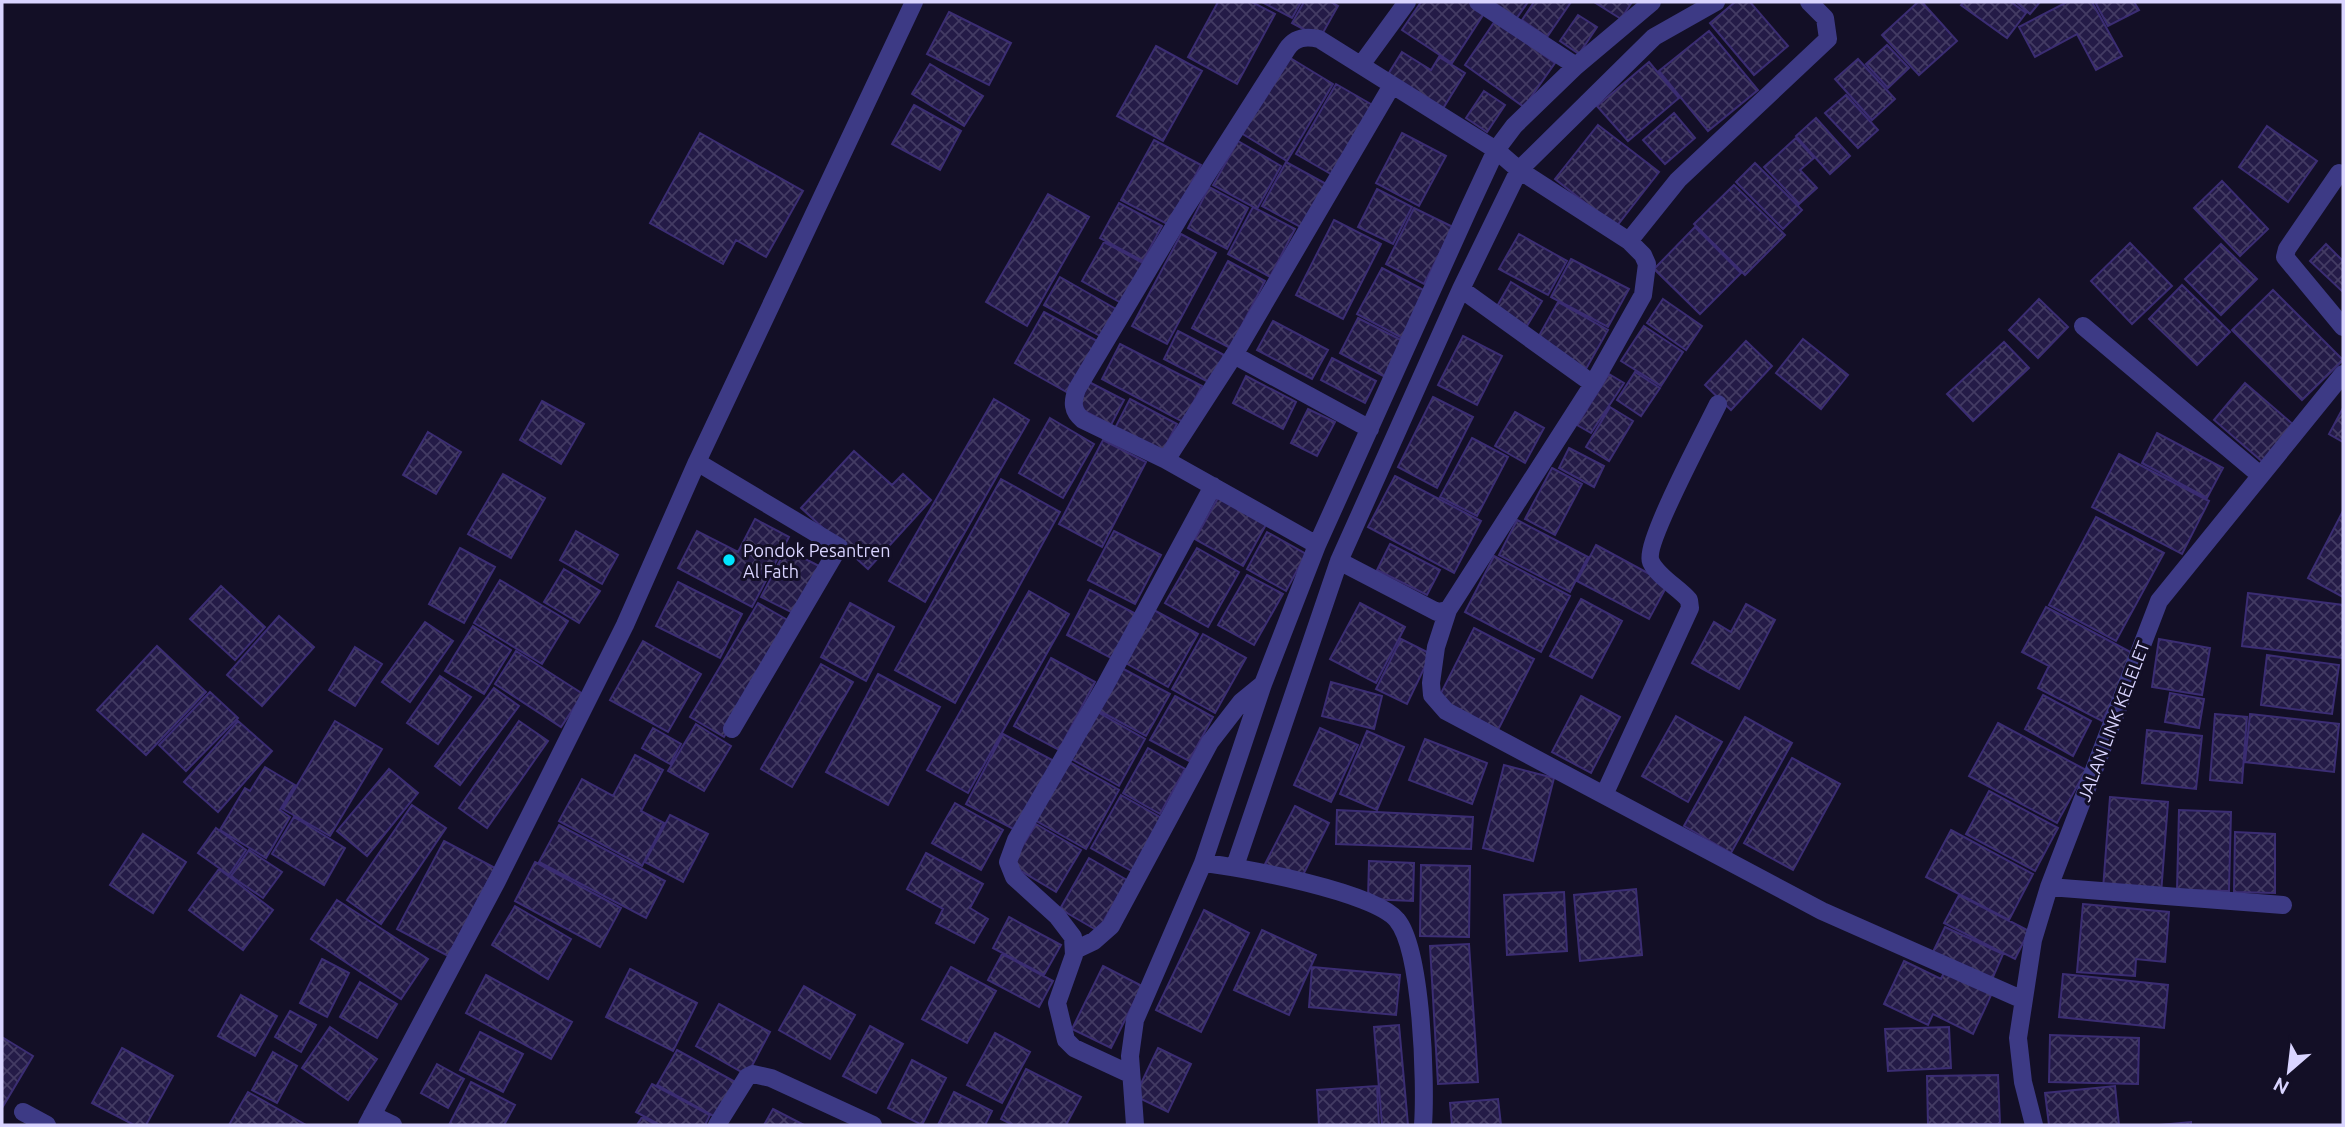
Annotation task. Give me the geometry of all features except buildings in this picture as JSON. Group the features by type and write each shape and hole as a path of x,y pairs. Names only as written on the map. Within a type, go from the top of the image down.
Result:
{"street":[{"path":"393,1125 370,1120 496,881 625,625 697,462 914,2"},
{"path":"1361,65 1407,2"},
{"path":"1478,2 1576,65"},
{"path":"1135,1125 1130,1074 1135,1020 1203,863 1263,684 1317,545 1496,150 1514,126 1576,65 1652,2"},
{"path":"1235,866 1339,561 1461,289 1519,170 1654,37 1716,2"},
{"path":"1629,241 1678,180 1828,39 1828,24 1809,2"},
{"path":"1317,545 1166,460 1078,416 1073,402 1077,389 1181,215 1290,44 1302,37 1319,39 1391,87 1496,150 1519,170 1629,241 1643,255 1647,282 1643,295 1593,384 1448,610 1432,670 1431,690 1436,701 1446,711 1822,911 2021,999"},
{"path":"1166,460 1234,355 1391,87"},
{"path":"2339,173 2287,249 2285,257 2343,327"},
{"path":"1461,289 1593,384"},
{"path":"2083,326 2260,475"},
{"path":"1234,355 1370,429"},
{"name":"JALAN LINK KELELET","path":"2034,1125 2022,1082 2018,1038 2021,999 2033,940 2049,887 2159,601 2343,374"},
{"path":"1387,390 1412,401"},
{"path":"1604,795 1690,608 1689,600 1653,565 1650,554 1670,502 1718,404"},
{"path":"697,462 839,547 732,729"},
{"path":"1130,1074 1074,1048 1066,1040 1057,1003 1075,950 1073,937 1057,916 1011,873 1009,856 1213,486"},
{"path":"1339,561 1437,612 1448,610"},
{"path":"1075,950 1094,941 1111,926 1210,743 1241,702 1263,684"},
{"path":"1203,863 1235,866 1370,902 1399,922 1409,943 1416,989 1422,1048 1423,1125"},
{"path":"2049,887 2283,905"},
{"path":"717,1125 747,1077 756,1074 873,1125"},
{"path":"23,1112 47,1125"}],"place":[{"name":"Pondok Pesantren Al Fath","path":"729,560"}]}
